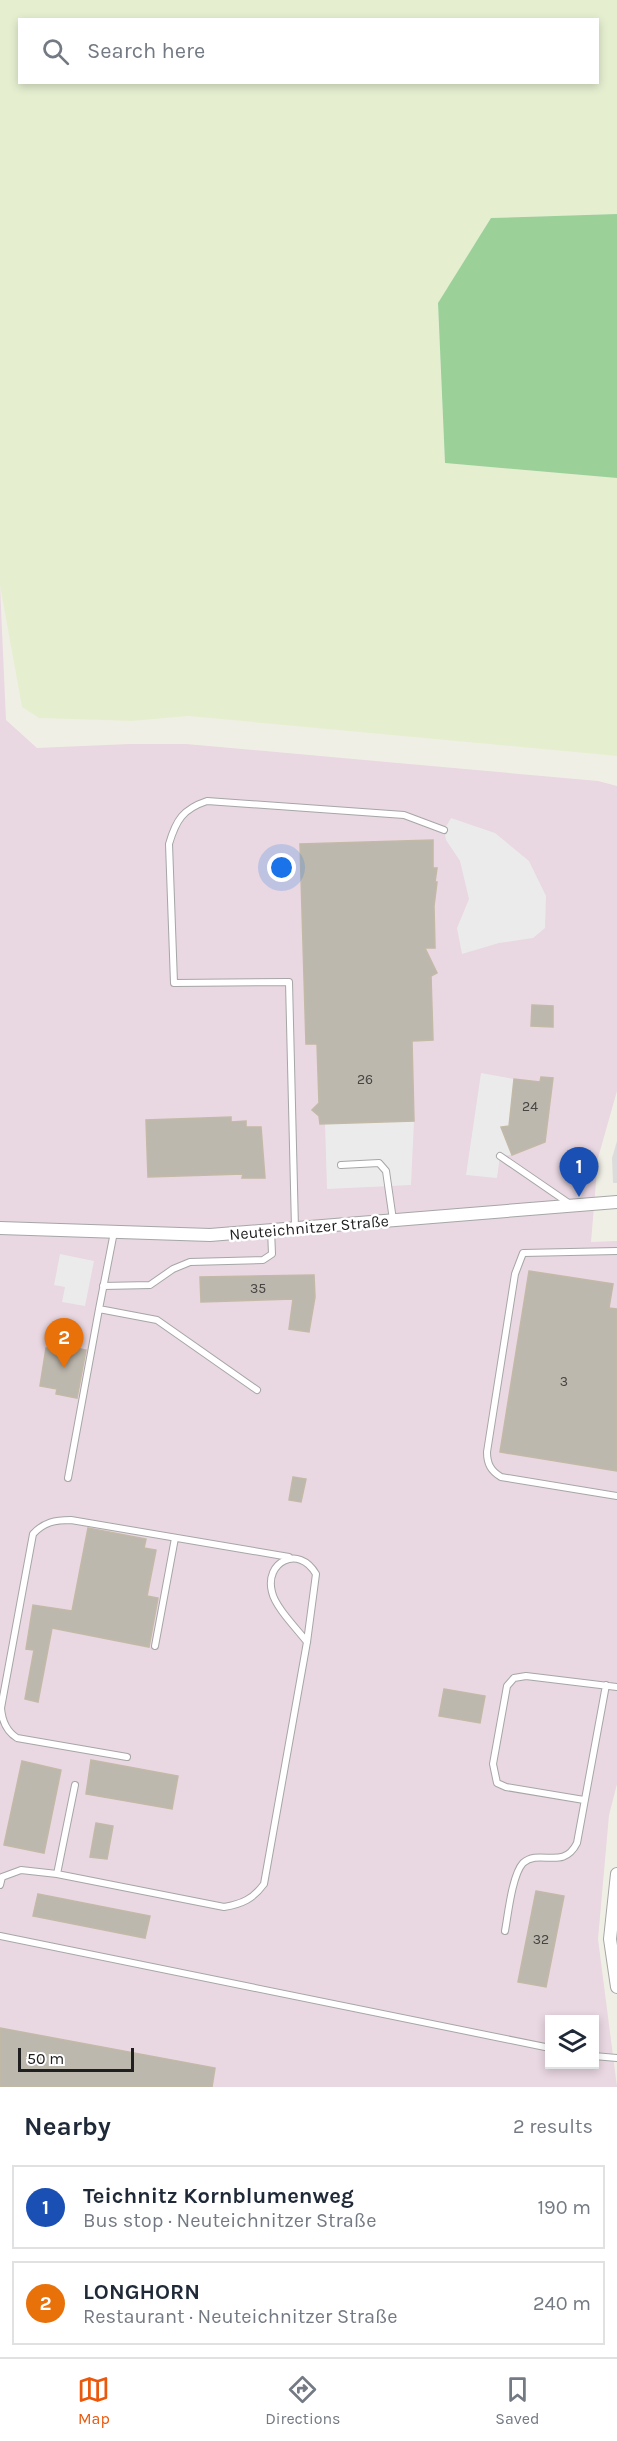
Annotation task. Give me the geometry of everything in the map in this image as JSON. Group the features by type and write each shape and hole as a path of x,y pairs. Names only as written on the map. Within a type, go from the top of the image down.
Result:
{"street":[{"name":"Neuteichnitzer Straße","path":"0,1228 210,1235 570,1204 617,1202"},
{"path":"617,1874 610,1940 617,1987"}],"lane":[{"path":"295,1229 289,982 174,983 169,844 174,827 192,806 207,801 404,815 444,830"},
{"path":"500,1156 570,1204"},
{"path":"341,1165 379,1163 383,1166 386,1171 393,1220"},
{"path":"103,1286 150,1285 173,1269 190,1263 263,1260 272,1254 271,1230"},
{"path":"68,1478 114,1232"},
{"path":"617,1251 523,1253 515,1274 487,1452 489,1466 501,1477 617,1496"},
{"path":"99,1309 156,1320 257,1390"},
{"path":"0,1885 2,1877 21,1870 57,1874 224,1907 242,1904 256,1895 264,1884 307,1642 316,1574 311,1565 303,1560 290,1557 59,1520 39,1527 31,1541 1,1708 5,1725 17,1738 128,1758"},
{"path":"155,1646 175,1538"},
{"path":"290,1557 279,1563 273,1576 272,1592 307,1642"},
{"path":"585,1800 506,1787 497,1783 493,1764 507,1686 514,1678 526,1676 617,1687"},
{"path":"505,1931 518,1873 524,1863 532,1858 560,1858 573,1851 577,1843 606,1685"},
{"path":"57,1874 75,1785"},
{"path":"0,1936 545,2047"},
{"path":"599,2056 617,2058"}],"shaded area":[{"path":"0,586 6,720 37,748 186,744 598,781 617,786 617,1091 598,1158 591,1242 617,1241 617,1784 609,1815 598,1939 617,2087 0,2087"},
{"path":"451,818 495,833 529,861 546,896 545,928 533,938 499,943 462,954 457,928 469,899 460,861 446,840 444,830"},
{"path":"481,1073 514,1079 509,1126 501,1127 512,1155 500,1156 497,1178 466,1175"},
{"path":"414,1121 411,1185 327,1189 325,1124"},
{"path":"617,1141 617,1183 613,1183 612,1158"},
{"path":"60,1254 94,1261 85,1306 62,1302 65,1287 54,1285"}],"green space":[{"path":"0,0 617,0 617,214 491,218 438,304 445,463 617,478 617,756 188,716 132,721 39,718 22,707 0,586"},
{"path":"617,214 617,478 445,463 438,303 491,218"}],"building":[{"path":"433,840 433,868 437,868 434,906 435,948 425,948 437,973 431,976 433,1040 412,1041 414,1121 320,1124 319,1116 312,1110 319,1103 317,1044 306,1044 300,844"},
{"path":"532,1005 553,1006 553,1027 531,1026"},
{"path":"541,1077 553,1078 545,1142 512,1155 501,1127 509,1126 514,1079 540,1082"},
{"path":"231,1117 231,1122 246,1121 246,1127 261,1127 265,1178 242,1178 243,1174 148,1177 146,1120"},
{"path":"529,1271 613,1284 609,1308 617,1309 617,1471 500,1452"},
{"path":"314,1275 315,1297 309,1332 289,1329 293,1299 201,1302 200,1277"},
{"path":"51,1343 86,1350 77,1398 56,1394 57,1389 40,1386 46,1348 50,1348"},
{"path":"293,1477 306,1479 301,1502 289,1500"},
{"path":"88,1528 146,1539 144,1548 156,1550 147,1596 158,1598 149,1647 52,1628 38,1702 25,1699 34,1650 26,1649 33,1605 72,1611"},
{"path":"444,1689 485,1696 480,1723 439,1716"},
{"path":"91,1760 178,1776 172,1809 86,1794"},
{"path":"22,1761 61,1770 44,1853 4,1845"},
{"path":"96,1823 113,1826 107,1859 90,1857"},
{"path":"536,1891 564,1896 546,1987 518,1982"},
{"path":"38,1894 150,1916 145,1938 33,1916"},
{"path":"0,2028 215,2068 212,2087 0,2087"}],"place":[{"name":"Teichnitz Kornblumenweg","path":"579,1197"},
{"name":"LONGHORN","path":"64,1368"}]}
